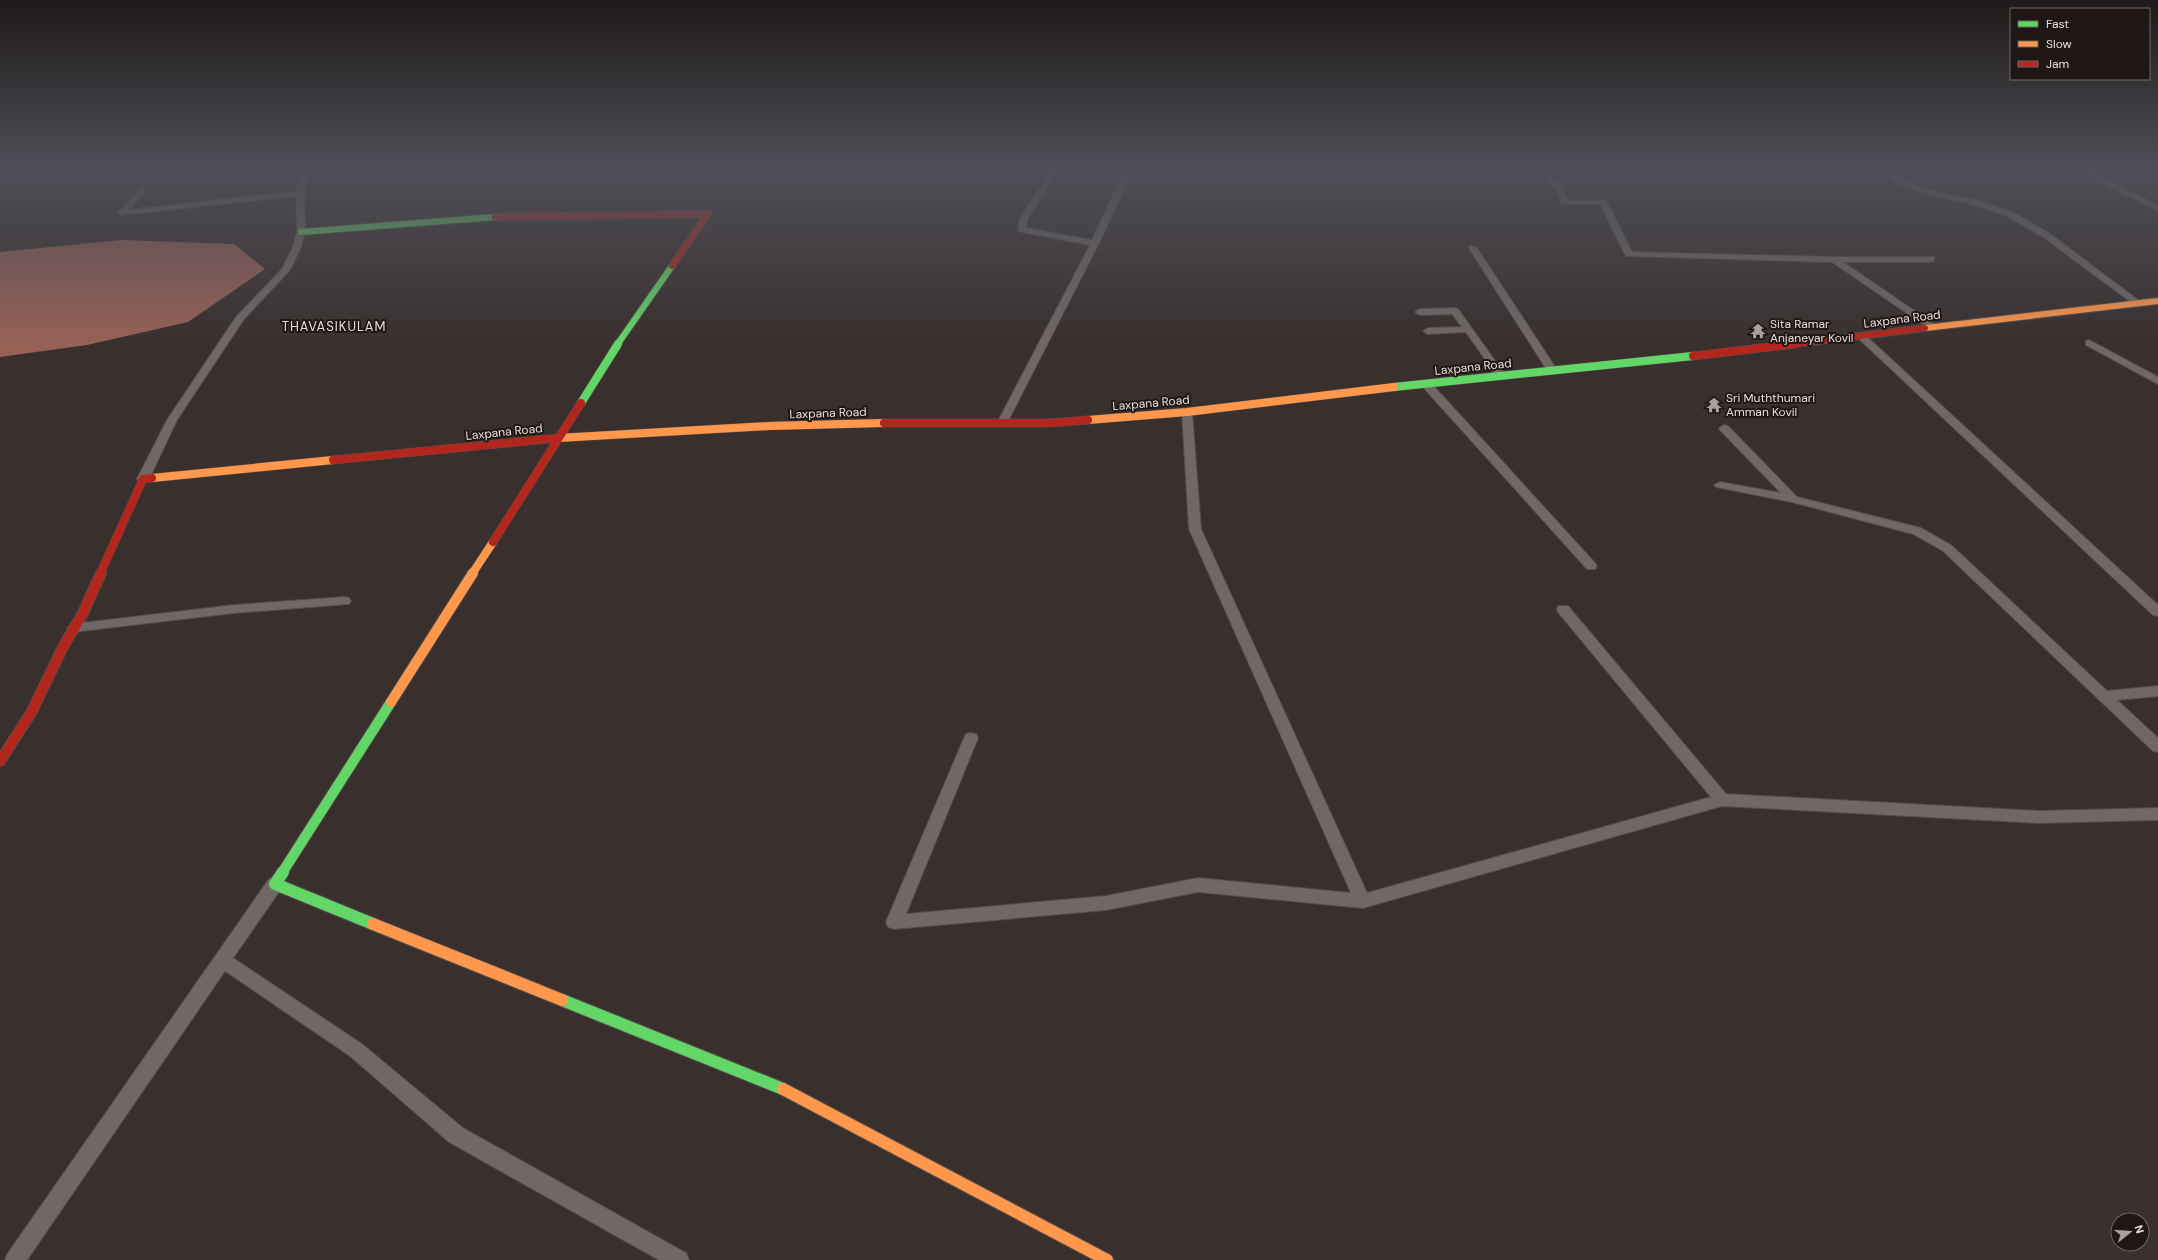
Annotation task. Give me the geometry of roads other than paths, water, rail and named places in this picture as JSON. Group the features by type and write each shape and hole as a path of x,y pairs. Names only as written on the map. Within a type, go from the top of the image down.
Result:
{"street":[{"path":"0,761 34,708 51,669 72,628 83,613 143,479 172,420 241,318 286,270 296,249 301,232 301,227"},
{"path":"301,232 370,227"},
{"path":"15,1260 275,884 559,438 628,326 699,227"},
{"path":"1023,227 1022,230 1095,243"},
{"path":"1002,423 1103,227"},
{"path":"1615,227 1629,254 1834,260 1931,259"},
{"path":"2032,227 2046,235 2138,303"},
{"path":"1473,248 1552,370"},
{"path":"1834,260 1933,327"},
{"name":"Laxpana Road","path":"143,479 559,438 769,426 1049,423 1187,412 2158,301"},
{"path":"1420,312 1456,311 1501,376"},
{"path":"1428,331 1469,329"},
{"path":"1861,336 2158,612"},
{"path":"2089,342 2158,381"},
{"path":"1426,384 1590,566"},
{"path":"1187,412 1195,529 1363,901"},
{"path":"1724,428 1794,499"},
{"path":"1720,485 1794,499 1917,531 1932,538 1947,548 2158,748"},
{"path":"72,628 234,609 345,601"},
{"path":"1563,609 1722,800"},
{"path":"2104,696 2158,691"},
{"path":"971,738 894,922 1106,903 1198,885 1363,901 1722,800 2039,817 2158,814"},
{"path":"275,884 787,1090 1107,1260"},
{"path":"222,960 356,1050 456,1135 679,1260"}],"place":[{"name":"Sita Ramar Anjaneyar Kovil","path":"1758,331"},
{"name":"Sri Muththumari Amman Kovil","path":"1714,405"}],"district":[{"name":"THAVASIKULAM","path":"334,326"}]}
